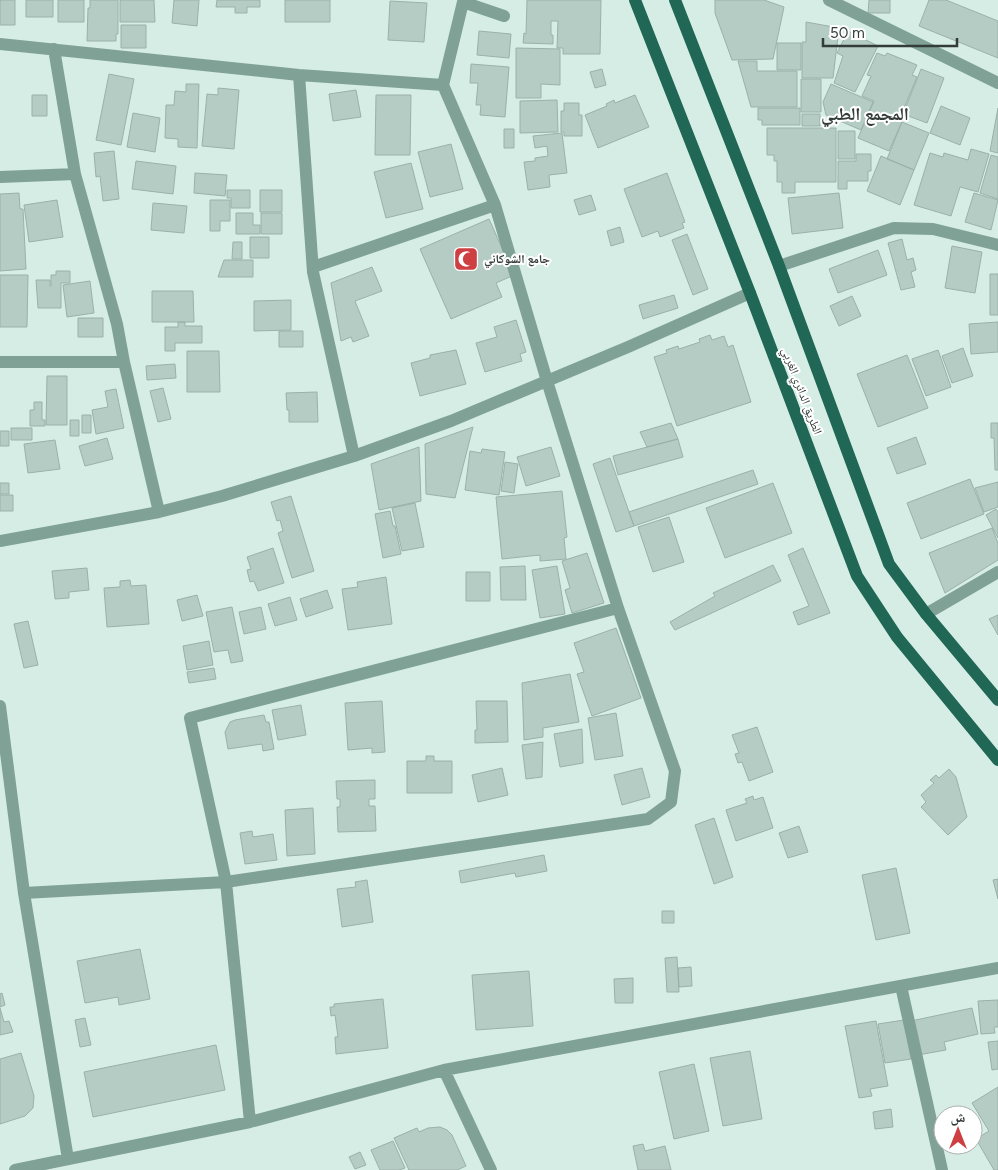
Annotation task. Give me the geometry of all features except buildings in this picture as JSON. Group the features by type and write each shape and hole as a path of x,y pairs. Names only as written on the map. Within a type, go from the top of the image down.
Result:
{"main road":[{"name":"الطريق الدائري الغربي","path":"635,0 750,294 857,576 897,637 998,760"},
{"name":"الطريق الدائري الغربي","path":"675,0 779,266 889,564 926,614 998,700"}],"street":[{"path":"829,0 998,83"},
{"path":"24,893 226,882 648,819 670,802 674,772 618,608 547,381 495,205 443,85 463,2 504,16"},
{"path":"0,44 299,75 443,85"},
{"path":"54,49 75,174 117,324 159,512"},
{"path":"299,75 313,267 354,456"},
{"path":"0,177 75,174"},
{"path":"313,267 495,205"},
{"path":"779,266 894,228 933,229 998,245"},
{"path":"0,541 159,512 222,496 354,456 451,421 750,294"},
{"path":"0,362 124,362"},
{"path":"926,614 998,572"},
{"path":"250,1122 226,882 190,718 618,608"},
{"path":"0,706 24,893 68,1159"},
{"path":"15,1170 250,1122 444,1070 998,968"},
{"path":"901,986 942,1170"},
{"path":"444,1070 491,1170"}],"place":[{"name":"جامع الشوكاني","path":"466,259"}],"district":[{"name":"المجمع الطبي","path":"865,114"}]}
